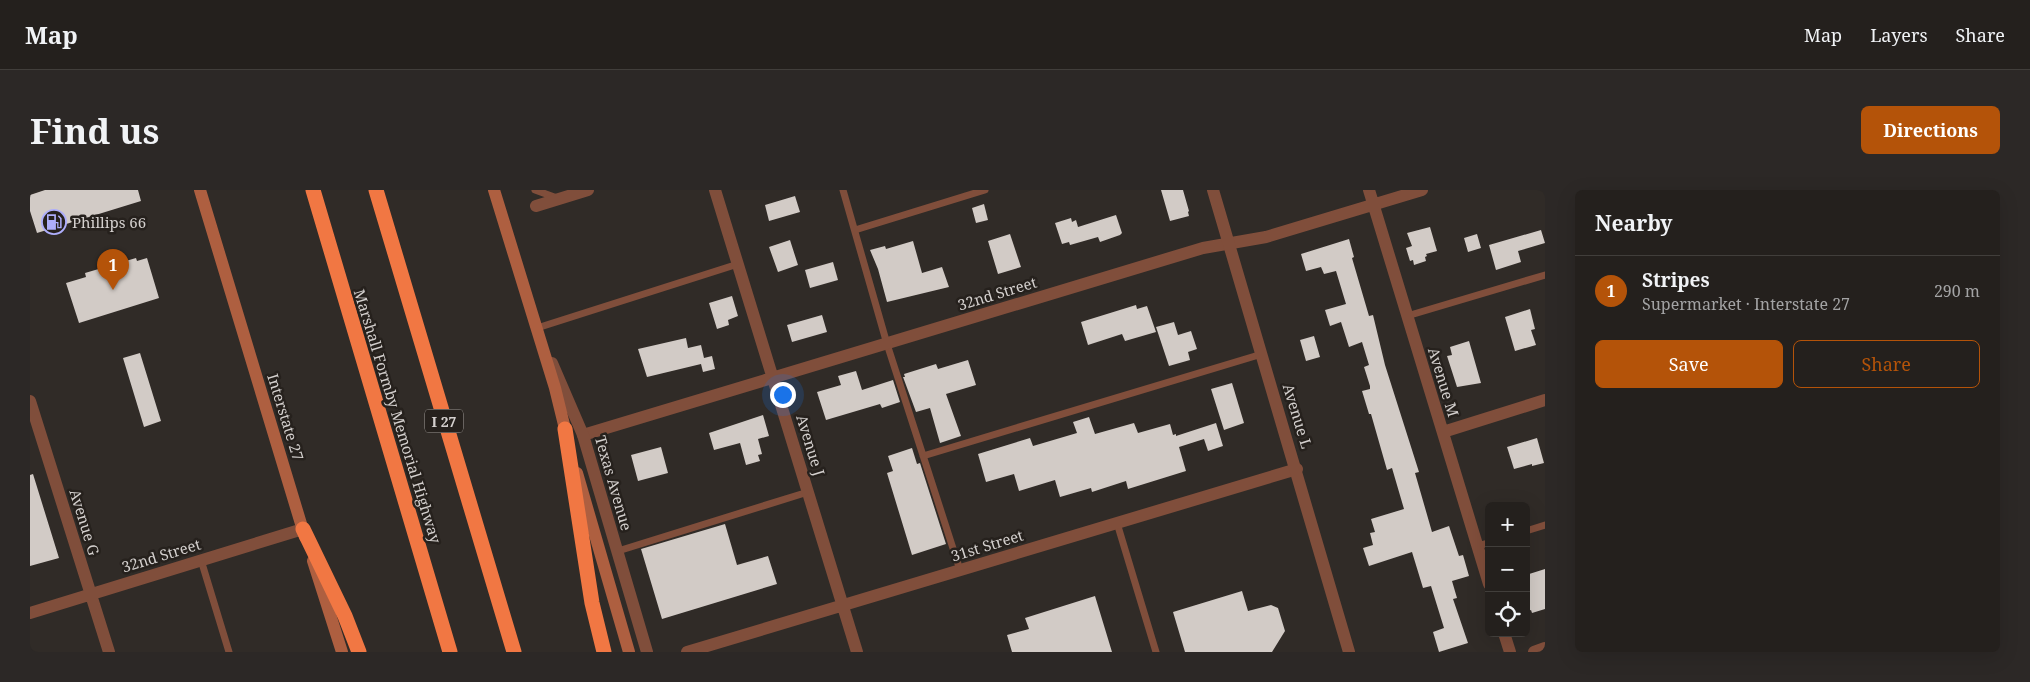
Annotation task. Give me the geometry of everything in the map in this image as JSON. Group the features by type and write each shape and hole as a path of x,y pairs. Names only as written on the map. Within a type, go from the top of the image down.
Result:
{"highway":[{"name":"Marshall Formby Memorial Highway","path":"313,190 450,652"},
{"name":"I 27","path":"376,190 514,652"},
{"path":"564,429 592,603 604,652"},
{"path":"302,529 346,616 359,652"}],"main road":[{"name":"Interstate 27","path":"200,190 302,529 342,652"},
{"path":"494,190 555,388 564,429 629,652"}],"street":[{"path":"536,206 588,190"},
{"name":"Avenue J","path":"715,190 857,652"},
{"name":"Avenue L","path":"1213,190 1349,652"},
{"name":"Avenue M","path":"1369,190 1443,432 1483,545 1485,558"},
{"name":"32nd Street","path":"583,435 1203,248 1266,237 1422,190"},
{"name":"Texas Avenue","path":"537,328 583,435 647,652"},
{"path":"1443,432 1545,400"},
{"name":"Avenue G","path":"30,403 108,652"},
{"name":"31st Street","path":"687,652 1296,469"},
{"name":"32nd Street","path":"30,613 302,529"},
{"path":"1505,637 1510,652"},
{"path":"1534,652 1545,648"}],"lane":[{"path":"534,190 559,199"},
{"path":"843,190 888,344 960,570"},
{"path":"855,230 985,190"},
{"path":"537,328 738,264"},
{"path":"1407,316 1545,275"},
{"path":"923,456 1262,354"},
{"path":"618,552 808,492"},
{"path":"1117,523 1156,652"},
{"path":"1530,530 1545,525"},
{"path":"201,560 229,652"}],"building":[{"name":"Phillips 66","path":"45,190 138,190 141,201 37,233 30,211 30,195"},
{"path":"1161,190 1183,190 1189,216 1170,221"},
{"path":"795,196 800,212 769,221 765,205"},
{"path":"984,204 988,220 976,223 972,208"},
{"path":"1116,215 1122,233 1100,242 1098,237 1070,245 1069,242 1062,244 1055,223 1071,218 1072,222 1076,220 1078,227"},
{"path":"1430,227 1437,251 1426,254 1426,261 1414,265 1413,260 1410,261 1406,248 1412,246 1407,233"},
{"path":"1541,230 1545,243 1518,251 1521,262 1496,270 1489,245"},
{"path":"1010,234 1021,267 998,274 988,241"},
{"path":"1477,234 1481,248 1468,252 1464,238"},
{"path":"1349,239 1354,257 1352,258 1369,316 1373,315 1385,365 1419,472 1415,473 1432,532 1449,526 1459,556 1463,555 1469,576 1452,581 1457,598 1453,599 1468,643 1439,652 1433,632 1444,628 1431,586 1423,588 1412,552 1369,566 1363,548 1373,545 1370,533 1375,532 1371,519 1404,509 1392,468 1387,470 1371,414 1369,414 1362,391 1370,389 1370,386 1364,367 1369,365 1362,342 1349,347 1341,322 1330,326 1325,310 1346,304 1336,271 1324,274 1321,267 1306,271 1301,254"},
{"path":"790,240 798,265 778,272 769,247"},
{"path":"913,241 922,273 942,267 949,287 887,302 878,269 870,250 885,246 886,249"},
{"path":"136,258 137,261 147,258 159,298 79,323 66,283 86,277 85,273"},
{"path":"833,262 838,280 810,288 805,270"},
{"path":"732,296 738,316 728,320 729,325 717,329 709,303"},
{"path":"1136,305 1137,309 1147,306 1156,332 1125,341 1122,334 1088,345 1081,322"},
{"path":"1530,309 1535,329 1531,330 1536,345 1515,351 1505,317"},
{"path":"822,315 827,332 792,342 787,325"},
{"path":"1174,322 1178,335 1191,331 1197,349 1188,352 1190,360 1169,366 1156,327"},
{"path":"1314,336 1320,357 1306,361 1300,340"},
{"path":"686,338 688,348 701,345 704,358 712,356 715,369 703,372 701,364 647,377 638,349"},
{"path":"1469,341 1481,383 1457,387 1447,356 1452,355 1450,347"},
{"path":"140,353 161,421 144,427 123,358"},
{"path":"968,360 976,385 946,394 961,436 940,443 930,408 916,412 903,377 905,377 904,374 936,364 938,369"},
{"path":"856,371 862,390 893,380 900,402 882,408 880,404 826,420 817,392 841,385 838,376"},
{"path":"1232,383 1244,423 1224,430 1211,389"},
{"path":"763,415 769,436 758,439 762,454 758,455 760,461 746,465 740,443 714,450 709,433"},
{"path":"1089,417 1095,434 1134,423 1138,433 1170,424 1173,435 1176,434 1176,436 1216,423 1223,446 1208,451 1204,439 1179,447 1186,471 1128,489 1126,481 1092,492 1091,488 1060,497 1055,480 1019,491 1014,474 986,482 978,454 1030,438 1033,446 1077,433 1073,422"},
{"path":"1537,438 1544,463 1514,469 1507,447"},
{"path":"661,447 668,473 638,481 631,455"},
{"path":"912,448 917,464 920,463 946,544 912,555 887,473 893,471 888,456"},
{"path":"33,474 59,558 30,566 30,475"},
{"path":"725,524 737,565 768,556 777,584 662,619 641,549"},
{"path":"1545,569 1545,609 1532,613 1530,610 1530,574"},
{"path":"1242,591 1248,611 1271,605 1278,608 1285,631 1272,652 1185,652 1173,612"},
{"path":"1095,596 1112,652 1012,652 1007,635 1029,629 1025,618"}],"place":[{"name":"Phillips 66","path":"54,222"},
{"name":"Stripes","path":"113,290"}]}
